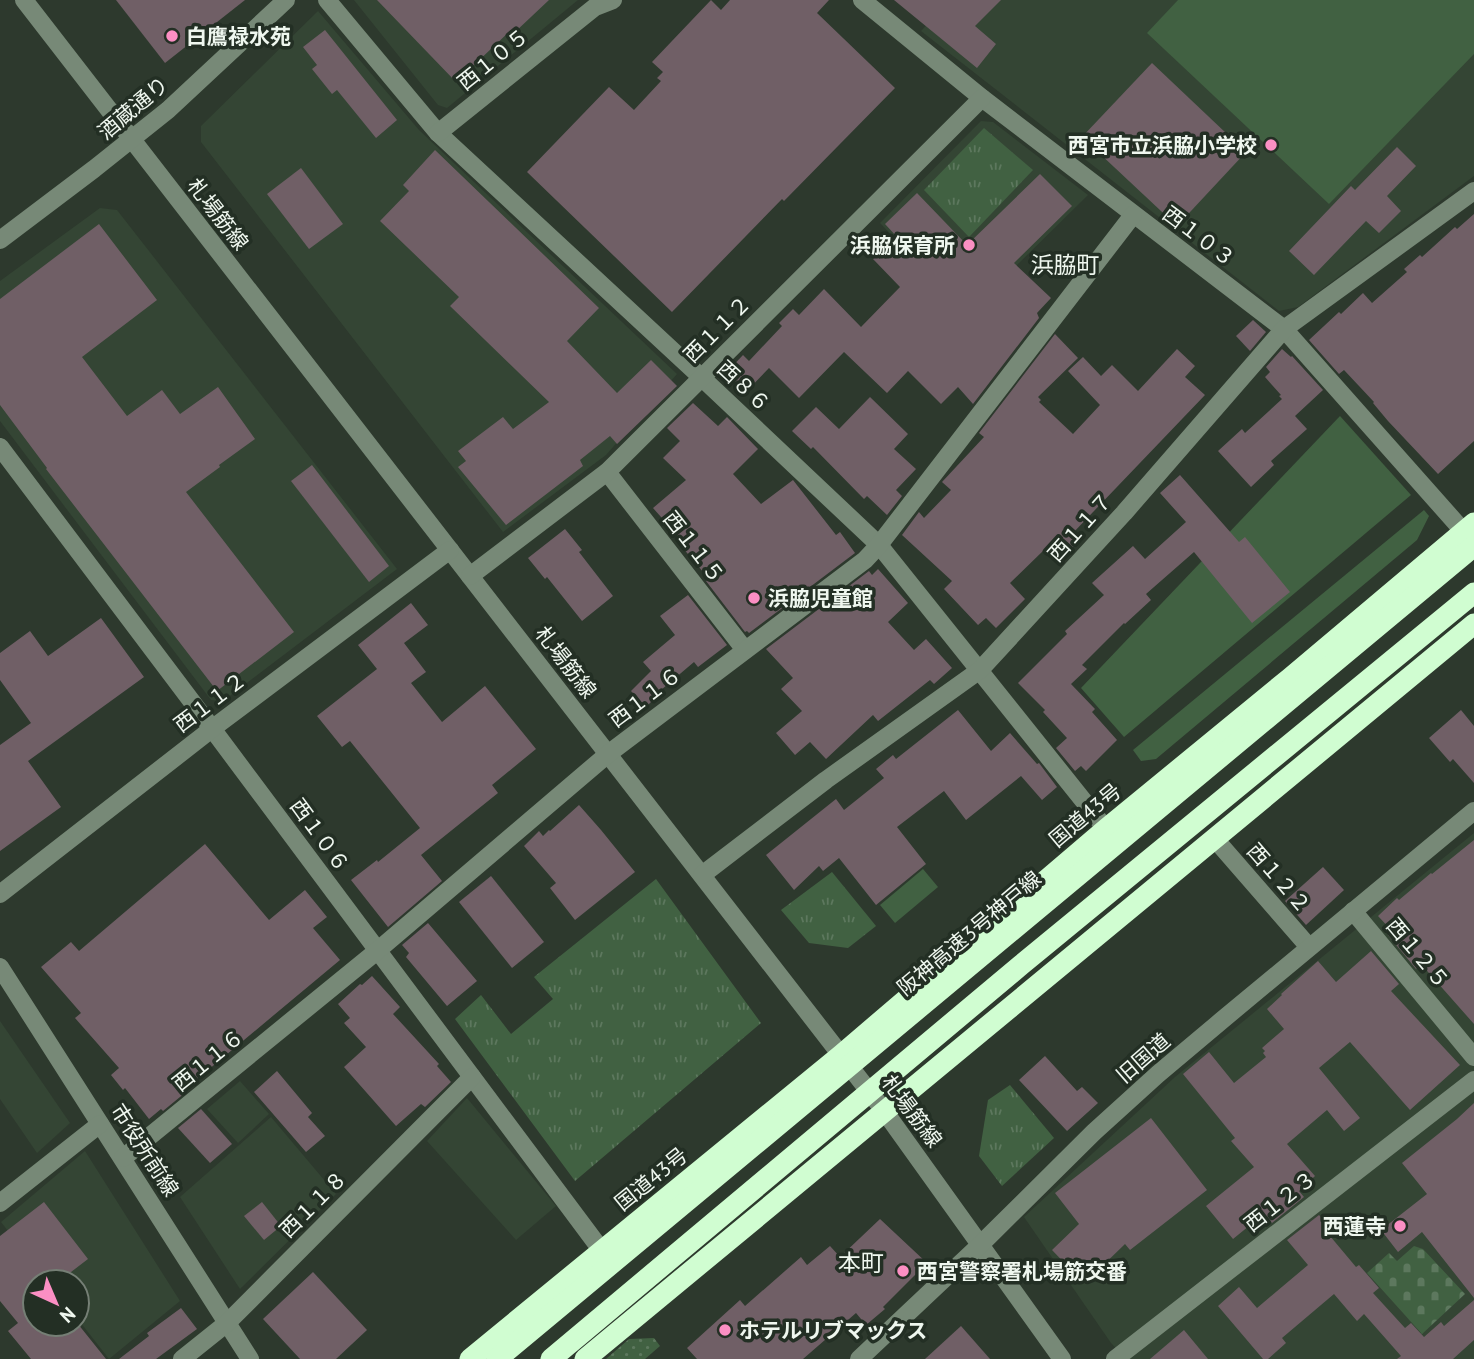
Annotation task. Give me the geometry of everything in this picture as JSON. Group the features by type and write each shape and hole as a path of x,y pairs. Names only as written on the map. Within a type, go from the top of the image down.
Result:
{"highway":[{"name":"国道43号","path":"470,1359 841,1055 1106,829 1290,678 1471,536"},
{"name":"阪神高速3号神戸線","path":"497,1359 1471,536"},
{"path":"551,1359 1021,965 1474,593"},
{"path":"585,1359 1474,624"}],"street":[{"name":"札場筋線","path":"24,0 885,1112 1062,1359"},
{"name":"酒蔵通り","path":"0,240 168,110 286,0"},
{"name":"西８６","path":"327,0 438,133 879,545 1106,829"},
{"name":"西１０５","path":"438,133 595,7 613,0"},
{"name":"西１０３","path":"862,0 1133,215 1284,329 1471,536"},
{"name":"西１１２","path":"470,576 607,472 982,97"},
{"name":"西１１７","path":"702,875 826,780 980,670 1124,513 1284,329 1474,191"},
{"name":"西１１６","path":"122,1158 377,951 608,754 865,559 879,545 1133,215"},
{"name":"西１０６","path":"1,449 602,1251"},
{"name":"西１１５","path":"607,472 745,650"},
{"name":"西１１２","path":"0,894 212,728 450,550"},
{"name":"旧国道","path":"859,1359 1103,1124 1220,1021 1474,811"},
{"name":"西１２２","path":"1215,839 1309,947"},
{"name":"西１２５","path":"1353,911 1474,1057"},
{"name":"市役所前線","path":"0,967 250,1359"},
{"name":"西１１８","path":"182,1359 227,1323 472,1077"},
{"name":"西１２３","path":"1115,1359 1474,1080"},
{"path":"0,1203 100,1124"}],"shaded area":[{"path":"354,0 578,0 447,108 438,105"},
{"name":"西宮市立浜脇小学校","path":"950,0 1474,0 1474,176 1298,307 1279,311 921,31"},
{"path":"318,11 419,130 677,374 606,455 503,532 201,142 201,126"},
{"name":"浜脇保育所","path":"981,121 993,122 1088,195 1016,266 927,272 880,223"},
{"path":"100,208 117,210 397,569 223,701 211,700 0,421 0,281"},
{"path":"1474,833 1474,1359 1126,1359 1111,1343 1024,1217 1175,1077"},
{"path":"0,1021 70,1123 37,1153 0,1099"},
{"path":"240,1081 269,1114 238,1143 207,1109"},
{"path":"467,1098 556,1206 516,1240 427,1141"},
{"path":"271,1117 336,1194 240,1289 180,1197"},
{"path":"85,1151 180,1301 109,1359 91,1336 91,1268 37,1268 1,1222"}],"green space":[{"path":"1178,0 1474,0 1474,54 1329,204 1147,33"},
{"path":"984,128 1033,170 969,237 924,190"},
{"path":"1340,416 1411,495 1124,737 1081,688"},
{"path":"1424,510 1429,516 1417,540 1156,759 1141,761 1133,750"},
{"path":"923,869 938,887 895,923 880,905"},
{"path":"832,872 876,926 848,948 809,943 781,910"},
{"path":"656,879 761,1023 575,1181 455,1019 481,995 511,1034 553,999 534,977"},
{"path":"1010,1085 1054,1138 1002,1186 979,1156 988,1100"},
{"path":"1414,1246 1423,1249 1465,1294 1422,1334 1367,1273 1389,1253 1397,1261"},
{"path":"654,1338 660,1346 645,1359 606,1359 629,1339"}],"building":[{"name":"白鷹禄水苑","path":"116,0 245,0 165,63"},
{"path":"377,0 549,0 514,33 511,30 456,82"},
{"path":"711,0 721,10 730,0 829,0 817,13 895,88 672,312 527,172 609,87 634,110 661,81 657,78 663,72 652,62"},
{"path":"894,0 1001,0 975,26 996,44 977,68"},
{"path":"325,30 397,120 376,138 337,90 332,94 312,69 317,65 303,47"},
{"path":"1152,63 1246,152 1177,226 1082,137"},
{"path":"1397,147 1416,166 1387,196 1401,211 1379,233 1366,221 1314,275 1289,251 1351,186 1355,190"},
{"path":"435,150 599,308 567,341 617,393 651,360 677,386 617,444 610,436 580,460 583,466 506,525 458,467 466,461 458,451 503,417 513,429 549,402 450,306 459,297 380,221 409,191 403,185"},
{"path":"301,168 343,224 309,249 267,194"},
{"path":"1040,174 1072,206 1014,263 1051,298 1037,313 1039,318 973,404 958,387 941,404 908,371 887,393 844,352 799,398 769,368 746,392 726,373 743,355 749,361 782,326 779,323 793,309 799,315 824,289 861,327 900,287 873,259 897,237 885,224 917,193 967,245"},
{"path":"1474,214 1474,441 1438,474 1344,370 1339,374 1309,340 1363,293 1372,303 1407,272 1404,269 1420,255 1422,257"},
{"path":"99,224 157,300 82,357 127,416 162,390 180,414 218,387 255,439 186,492 294,632 217,691 0,405 0,299"},
{"path":"1253,320 1266,332 1250,351 1236,336"},
{"path":"1055,334 1078,358 1038,397 1041,400 1039,402 1073,434 1100,405 1068,371 1083,357 1101,376 1112,365 1138,391 1177,349 1195,366 1185,377 1205,395 1072,534 1079,541 1065,555 1054,544 1048,551 1045,549 1010,583 1025,599 996,628 986,618 978,625 944,589 952,581 902,535 919,512 924,518 951,490 942,482 984,437 979,433"},
{"path":"1282,349 1292,356 1323,390 1295,416 1307,429 1271,461 1274,465 1251,487 1218,451 1242,429 1245,433 1282,399 1265,377 1270,372 1266,367"},
{"path":"870,397 908,434 894,449 916,469 896,490 902,496 887,515 867,496 864,499 813,447 811,449 792,431 816,407 839,429"},
{"path":"693,403 718,426 727,417 758,449 733,474 761,504 793,480 836,535 840,532 855,553 749,633 745,632 706,581 709,579 682,547 685,544 653,508 686,480 663,458 680,441 667,428"},
{"path":"312,465 389,566 369,582 291,481"},
{"path":"1180,475 1239,542 1245,537 1290,592 1252,623 1194,552 1146,594 1151,600 1082,665 1087,669 1071,684 1095,709 1092,712 1117,740 1086,771 1081,766 1075,771 1056,748 1067,738 1043,712 1045,710 1018,683 1067,634 1065,631 1104,595 1092,583 1133,546 1145,559 1186,522 1160,493"},
{"path":"565,529 613,596 582,621 528,558"},
{"path":"878,569 908,603 888,622 914,650 926,639 952,668 934,684 930,680 878,721 873,715 826,759 810,742 795,755 776,733 802,711 781,689 793,678 766,649 869,571 872,575"},
{"path":"688,595 727,645 698,667 694,662 661,690 646,707 631,691 651,671 643,662 675,635 660,616"},
{"path":"411,603 428,625 404,643 426,672 411,683 442,722 485,686 536,749 492,785 498,793 421,855 442,881 388,927 351,880 420,828 350,741 342,747 317,716 377,669 358,645"},
{"path":"101,618 144,677 28,761 61,807 0,851 0,745 31,723 0,680 0,653 30,631 48,656"},
{"path":"958,710 991,751 1010,733 1037,764 1039,763 1057,787 1042,800 1021,776 966,820 944,791 897,827 926,864 876,905 839,858 823,871 819,866 794,890 766,855 836,799 844,810 884,778 876,769 893,755 896,759"},
{"path":"1461,710 1474,726 1474,783 1453,759 1450,762 1429,738"},
{"path":"579,805 635,872 575,920 550,888 556,883 524,846 539,831 543,836 550,831"},
{"path":"1474,840 1474,1024 1421,964 1416,969 1388,935 1392,931 1378,916 1397,898 1399,900"},
{"path":"205,844 269,920 305,890 327,917 313,928 340,960 184,1090 186,1092 149,1119 111,1075 119,1068 75,1018 81,1013 41,967 71,942 79,951"},
{"path":"1323,867 1344,890 1306,925 1285,901"},
{"path":"491,876 544,942 512,968 459,902"},
{"path":"428,923 477,981 447,1006 406,957 409,953 402,945"},
{"path":"1371,951 1399,984 1391,991 1460,1065 1410,1110 1350,1042 1319,1068 1360,1118 1344,1131 1327,1110 1287,1144 1315,1176 1299,1191 1304,1197 1272,1223 1267,1216 1263,1220 1260,1217 1233,1239 1206,1206 1254,1167 1231,1141 1235,1138 1183,1074 1209,1052 1234,1083 1266,1057 1262,1048 1284,1029 1267,1009 1281,994 1318,961 1336,982"},
{"path":"372,976 400,1007 393,1014 439,1064 437,1066 451,1082 425,1107 421,1104 396,1126 344,1067 366,1047 344,1023 350,1018 338,1004"},
{"path":"1045,1056 1077,1091 1082,1087 1098,1103 1067,1131 1019,1080"},
{"path":"277,1071 312,1113 308,1117 325,1136 306,1152 254,1092"},
{"path":"1474,1103 1474,1298 1422,1232 1398,1252 1381,1230 1427,1194 1402,1163"},
{"path":"201,1109 232,1144 210,1163 178,1128"},
{"path":"1151,1118 1207,1190 1130,1250 1125,1244 1092,1276 1082,1267 1075,1274 1052,1250 1079,1224 1055,1193"},
{"path":"44,1202 88,1259 76,1268 21,1268 21,1338 89,1338 106,1359 31,1359 8,1331 18,1323 0,1301 0,1236"},
{"path":"262,1202 281,1226 264,1240 244,1216"},
{"path":"1319,1215 1334,1232 1330,1236 1356,1267 1359,1265 1379,1288 1373,1293 1405,1328 1411,1323 1424,1337 1441,1322 1444,1326 1474,1300 1474,1340 1453,1359 1397,1359 1401,1356 1364,1314 1357,1321 1334,1294 1282,1338 1286,1343 1268,1359 1263,1359 1218,1306 1239,1287 1257,1308 1308,1265 1287,1240"},
{"path":"880,1219 927,1263 883,1307 885,1309 866,1325 856,1313 803,1359 697,1359 687,1348 740,1300 745,1306 801,1257 807,1265 830,1246 840,1257"},
{"path":"313,1272 367,1330 336,1359 300,1359 263,1319"},
{"path":"181,1308 197,1329 156,1359 119,1359 149,1336 147,1333"},
{"path":"961,1326 990,1359 925,1359"},
{"path":"1184,1330 1208,1359 1150,1359"}],"place":[{"name":"白鷹禄水苑","path":"172,36"},
{"name":"西宮市立浜脇小学校","path":"1271,145"},
{"name":"浜脇保育所","path":"969,245"},
{"name":"浜脇児童館","path":"754,598"},
{"name":"西蓮寺","path":"1400,1226"},
{"name":"西宮警察署札場筋交番","path":"903,1271"},
{"name":"ホテルリブマックス","path":"725,1330"}],"district":[{"name":"浜脇町","path":"1065,264"},
{"name":"本町","path":"861,1262"}]}
